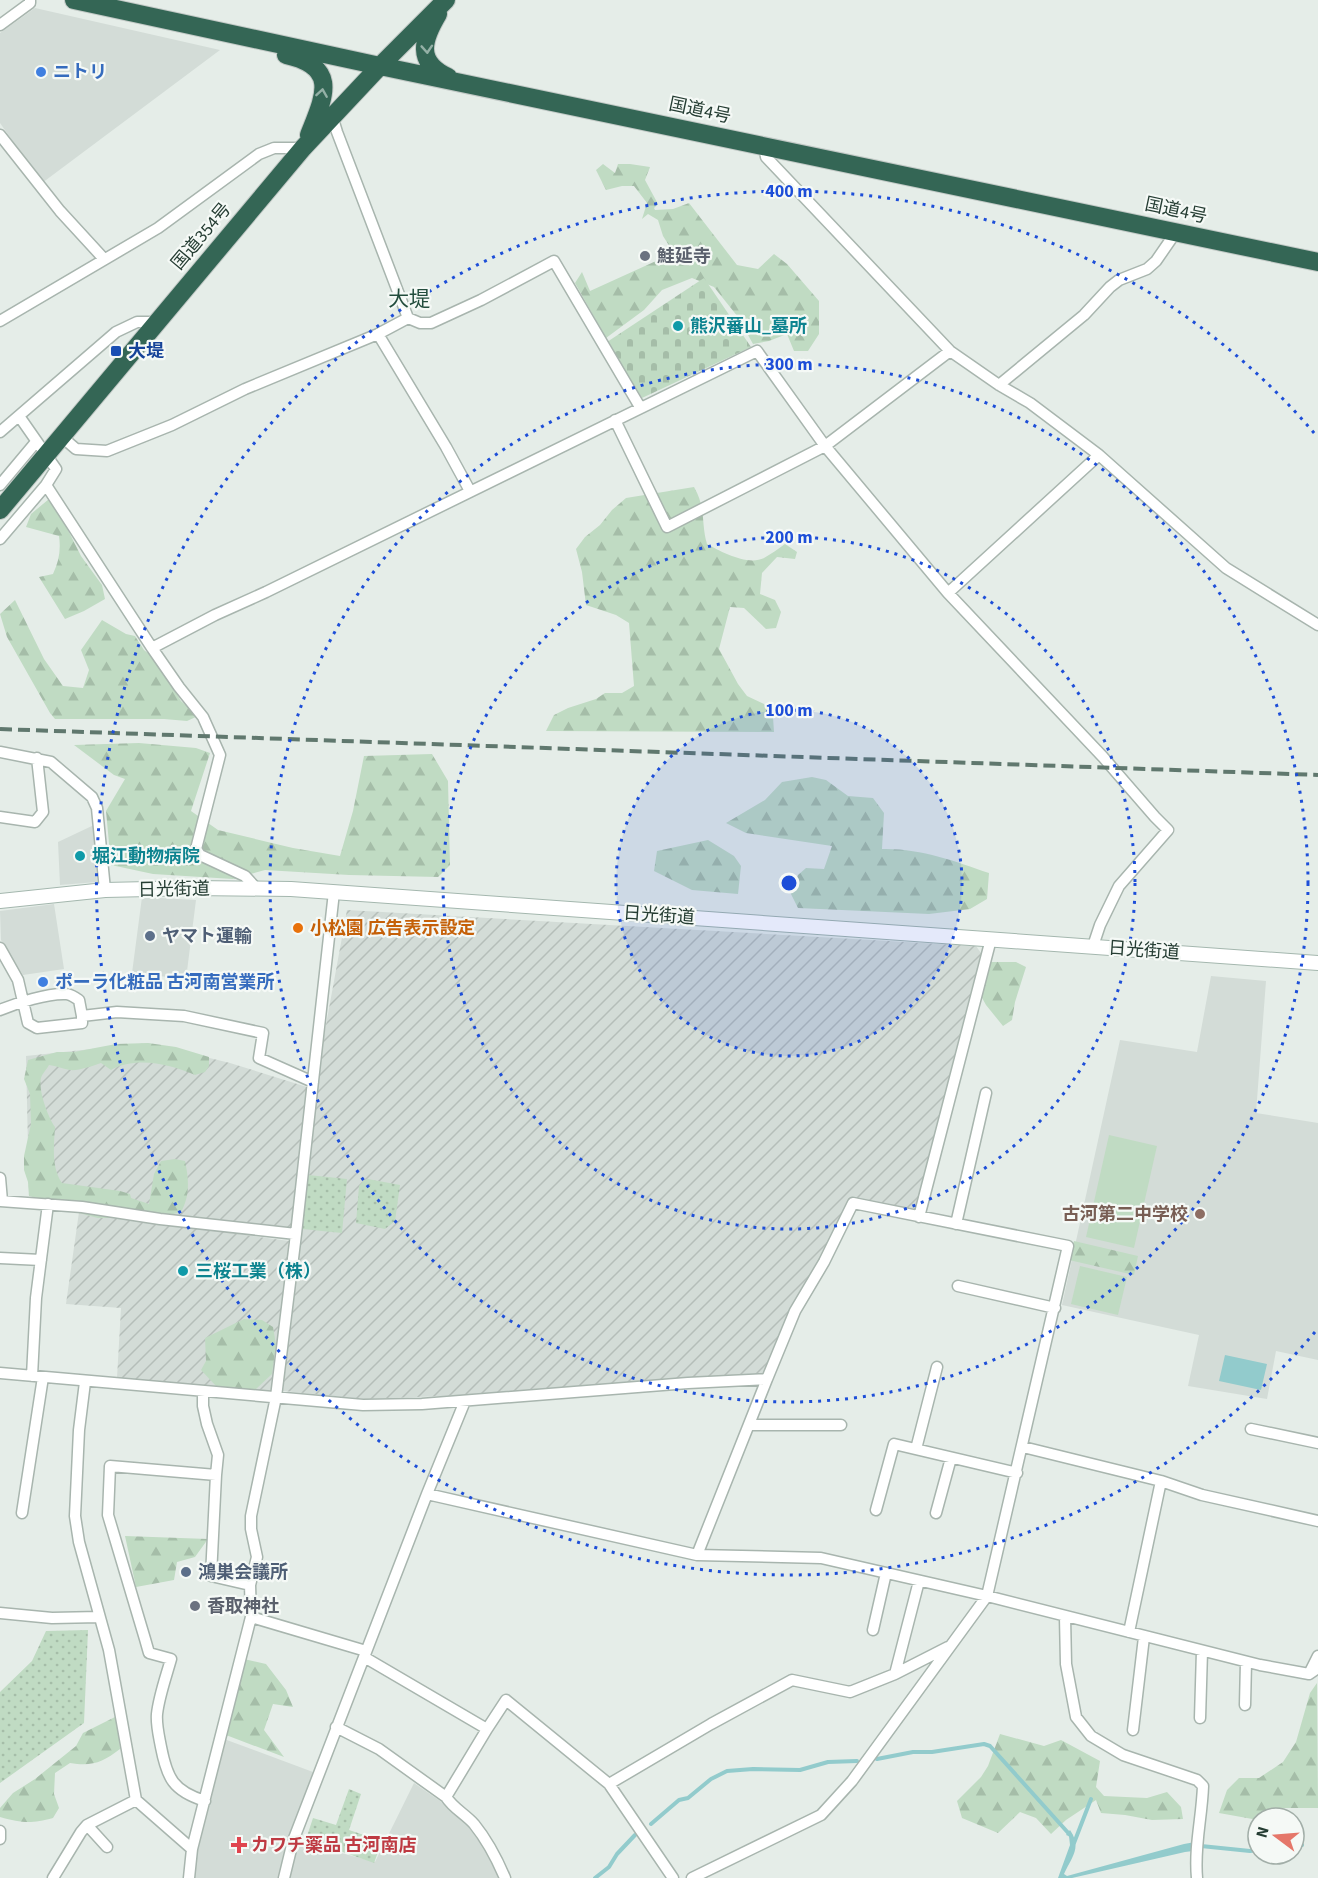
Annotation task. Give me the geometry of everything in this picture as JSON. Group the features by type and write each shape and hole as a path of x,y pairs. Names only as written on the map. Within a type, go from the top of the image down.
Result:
{"highway":[{"name":"国道4号","path":"74,0 1318,262"},
{"path":"447,0 427,36 424,46 425,55 435,69 464,83"},
{"name":"国道354号","path":"0,510 41,449 62,437 303,148 380,66 447,0"},
{"path":"239,35 260,49 308,62 321,74 324,82 322,99 303,148"}],"main road":[{"name":"日光街道","path":"0,901 105,890 257,889 334,892 1318,963"}],"street":[{"path":"0,25 30,3 30,0"},
{"path":"332,116 408,318 420,323 431,323 481,300 554,261 640,407"},
{"path":"0,135 60,211 104,259"},
{"path":"764,145 766,157 950,351 999,386 1030,403 1100,455 1226,568 1318,625"},
{"path":"0,321 158,228 259,154 274,148 303,148"},
{"path":"999,386 1084,315 1110,286 1147,269 1156,261 1176,231"},
{"path":"62,437 76,449 107,452 172,425 245,389 378,334 408,318"},
{"path":"0,432 116,332 137,322 157,322"},
{"path":"378,334 471,491"},
{"path":"152,648 214,615 266,592 757,351 825,446 948,593 1168,830 1119,886 1100,925 1093,946"},
{"path":"615,420 667,527 825,446 950,351"},
{"path":"0,539 56,470 19,416"},
{"path":"0,485 41,449"},
{"path":"948,593 1100,455"},
{"path":"46,485 152,648 203,717 220,755 196,849 200,855 245,876 257,889"},
{"path":"0,752 51,762 92,797 97,808 105,890"},
{"path":"0,817 35,822 43,812 37,758"},
{"path":"189,1878 192,1849 251,1617 250,1586 257,1557 251,1529 251,1515 276,1397 334,892"},
{"path":"919,1216 991,939"},
{"path":"0,948 18,980 23,1003 28,1023 37,1028 82,1023 79,1000 68,994 33,999 23,1003 0,1010"},
{"path":"0,975 13,972"},
{"path":"82,1016 117,1012 184,1016 263,1033 259,1058 313,1082"},
{"path":"956,1224 986,1093"},
{"path":"0,1178 1,1201 82,1207 160,1219 296,1234"},
{"path":"692,1878 821,1815 852,1781 987,1596 1068,1246 853,1203 824,1262 795,1311 697,1555"},
{"path":"22,1513 38,1377 36,1298 48,1204"},
{"path":"0,1258 41,1260"},
{"path":"958,1286 1054,1308"},
{"path":"916,1449 937,1367"},
{"path":"0,1373 363,1405 422,1404 767,1379"},
{"path":"85,1382 79,1430 75,1516 79,1542 109,1650 136,1800 192,1849"},
{"path":"203,1391 203,1406 207,1424 218,1455 212,1576 250,1586"},
{"path":"284,1878 293,1841 336,1727 465,1401"},
{"path":"749,1425 841,1425"},
{"path":"1251,1429 1318,1443"},
{"path":"876,1510 894,1444 1017,1473"},
{"path":"1023,1447 1161,1481 1202,1495 1318,1521"},
{"path":"936,1514 951,1458"},
{"path":"205,1801 190,1797 178,1789 169,1778 157,1723 157,1713 171,1659 149,1653 108,1515 110,1467 216,1475"},
{"path":"1129,1632 1161,1481"},
{"path":"427,1494 697,1555 821,1558 987,1596 1246,1662 1314,1671 1318,1656"},
{"path":"873,1630 886,1573"},
{"path":"895,1674 919,1581"},
{"path":"0,1613 52,1618 99,1617"},
{"path":"251,1617 365,1654 487,1729"},
{"path":"1065,1617 1066,1664 1076,1717 1090,1736 1124,1755 1197,1780 1203,1786 1195,1860 1197,1878"},
{"path":"1133,1730 1144,1637"},
{"path":"609,1785 711,1724 792,1680 850,1692 895,1674 951,1645"},
{"path":"1200,1718 1202,1651"},
{"path":"1245,1705 1246,1662"},
{"path":"446,1797 506,1700 609,1785 673,1878"},
{"path":"336,1727 379,1749 446,1797 479,1830 506,1878"},
{"path":"53,1878 87,1825 136,1800"},
{"path":"87,1825 107,1847"},
{"path":"0,1831 0,1839"}],"shaded area":[{"path":"35,8 220,50 42,183 0,123 0,33"},
{"path":"94,825 97,882 60,885 58,842"},
{"path":"142,897 196,900 186,979 132,973"},
{"path":"54,904 64,969 23,975 1,940 0,911"},
{"path":"347,910 976,946 981,953 914,1213 852,1201 824,1255 788,1313 763,1374 493,1394 366,1399 283,1391 319,1063"},
{"name":"古河第二中学校","path":"1211,976 1266,981 1256,1113 1318,1123 1318,1360 1276,1351 1267,1399 1188,1386 1199,1335 1062,1305 1120,1040 1197,1052"},
{"path":"148,1043 230,1063 307,1087 292,1230 29,1196 26,1056"},
{"path":"79,1212 289,1241 271,1392 117,1378 121,1308 66,1304"},
{"path":"224,1739 313,1772 289,1838 280,1878 192,1878 195,1850"},
{"path":"414,1783 440,1801 469,1828 487,1852 501,1878 287,1878 296,1841 375,1862"}],"green space":[{"path":"603,164 615,173 618,164 650,167 645,180 658,204 655,210 673,209 689,203 737,265 758,269 774,254 787,264 819,301 819,334 808,351 794,351 787,334 753,344 738,317 714,287 692,278 662,290 644,310 606,338 575,283 582,272 590,291 667,256 670,247 663,236 658,220 648,214 642,219 647,203 634,186 606,190 596,170"},
{"path":"704,278 751,347 642,398 607,342"},
{"path":"694,487 702,509 707,544 735,557 750,560 764,558 785,544 797,552 795,559 777,557 762,573 760,594 775,600 781,612 776,628 766,629 744,608 730,607 719,649 747,696 764,704 773,717 774,732 546,731 554,715 596,699 605,693 622,693 634,686 629,623 616,615 586,605 582,572 576,549 585,537 626,498"},
{"path":"49,499 63,520 81,556 102,585 105,599 65,619 39,577 53,574 59,555 59,536 26,527 31,514"},
{"path":"15,600 44,659 63,686 83,688 89,670 81,650 102,620 126,634 135,636 144,650 162,669 181,701 198,716 187,721 55,719 7,637 0,614"},
{"path":"139,743 196,748 210,753 191,811 218,830 293,848 340,856 353,811 364,756 432,754 448,781 450,865 438,877 265,870 233,879 153,874 111,865 106,811 125,779 114,775 74,745"},
{"path":"812,777 826,780 848,796 873,798 884,813 882,849 923,853 989,873 987,899 970,909 929,914 798,908 791,894 798,875 806,868 824,869 832,846 746,833 726,823 765,800 782,782"},
{"path":"708,840 734,856 741,866 738,894 692,890 654,871 657,851"},
{"path":"989,962 1016,962 1026,967 1012,1020 1003,1026 981,996"},
{"path":"148,1043 176,1047 209,1057 209,1066 205,1072 195,1075 153,1063 131,1063 111,1070 101,1063 73,1070 49,1065 40,1083 44,1103 55,1127 56,1170 62,1183 120,1191 130,1194 131,1198 149,1204 154,1174 161,1161 175,1159 185,1161 188,1187 181,1212 147,1221 98,1218 29,1196 24,1170 24,1156 31,1124 30,1094 24,1079 28,1060 57,1052 74,1052 116,1044"},
{"path":"1109,1135 1157,1146 1134,1248 1086,1237"},
{"path":"308,1175 347,1179 342,1233 302,1229"},
{"path":"368,1179 400,1185 395,1221 385,1229 356,1223 359,1186"},
{"path":"1074,1241 1138,1256 1134,1275 1069,1260"},
{"path":"1080,1266 1127,1277 1118,1315 1071,1304"},
{"path":"244,1319 262,1320 273,1327 276,1345 272,1374 255,1390 216,1386 201,1370 206,1361 205,1338"},
{"path":"125,1536 208,1539 195,1557 177,1562 174,1580 136,1587"},
{"path":"88,1630 84,1723 0,1783 0,1692 32,1661 46,1631"},
{"path":"244,1659 266,1664 286,1690 293,1707 273,1704 264,1730 284,1757 226,1735"},
{"path":"1317,1683 1318,1808 1246,1806 1246,1818 1219,1813 1227,1790 1239,1778 1259,1778 1283,1762 1296,1742 1310,1693"},
{"path":"115,1717 120,1749 97,1762 70,1763 55,1773 54,1794 59,1808 53,1818 26,1822 0,1817 0,1808 13,1793 35,1779 76,1746 83,1733"},
{"path":"1000,1734 1044,1746 1061,1740 1100,1761 1096,1787 1104,1796 1147,1798 1167,1792 1181,1807 1183,1819 1152,1820 1101,1813 1096,1800 1066,1820 1051,1834 1036,1818 1020,1812 998,1833 962,1818 957,1801 981,1777 988,1766"},
{"path":"349,1789 361,1794 349,1830 382,1841 374,1863 306,1839 313,1818 336,1825"}],"water":[{"path":"1225,1355 1267,1364 1261,1390 1219,1381"},
{"path":"1070,1830 1074,1836 1075,1847 1073,1857 1064,1874 1067,1876 1184,1844 1201,1841 1201,1850 1072,1878 1058,1878 1070,1845 1069,1836 1066,1835"}],"waterway":[{"path":"877,1759 913,1752 932,1752 984,1744 990,1746 1071,1836"},
{"path":"651,1824 679,1800 688,1798 711,1779 727,1771 800,1770 828,1762 857,1761"},
{"path":"1074,1843 1091,1799"},
{"path":"595,1878 609,1867 617,1854 635,1835"},
{"path":"1201,1846 1246,1851"}],"railway":[{"path":"0,729 1318,775"}],"place":[{"name":"ニトリ","path":"41,72"},
{"name":"鮭延寺","path":"645,256"},
{"name":"熊沢蕃山_墓所","path":"678,326"},
{"name":"大堤","path":"116,351"},
{"name":"堀江動物病院","path":"80,856"},
{"name":"小松園 広告表示設定","path":"298,928"},
{"name":"ヤマト運輸","path":"150,936"},
{"name":"ポーラ化粧品 古河南営業所","path":"43,982"},
{"name":"古河第二中学校","path":"1200,1214"},
{"name":"三桜工業（株）","path":"183,1271"},
{"name":"鴻巣会議所","path":"186,1572"},
{"name":"香取神社","path":"195,1606"},
{"name":"カワチ薬品 古河南店","path":"239,1845"}],"district":[{"name":"大堤","path":"409,299"}]}
